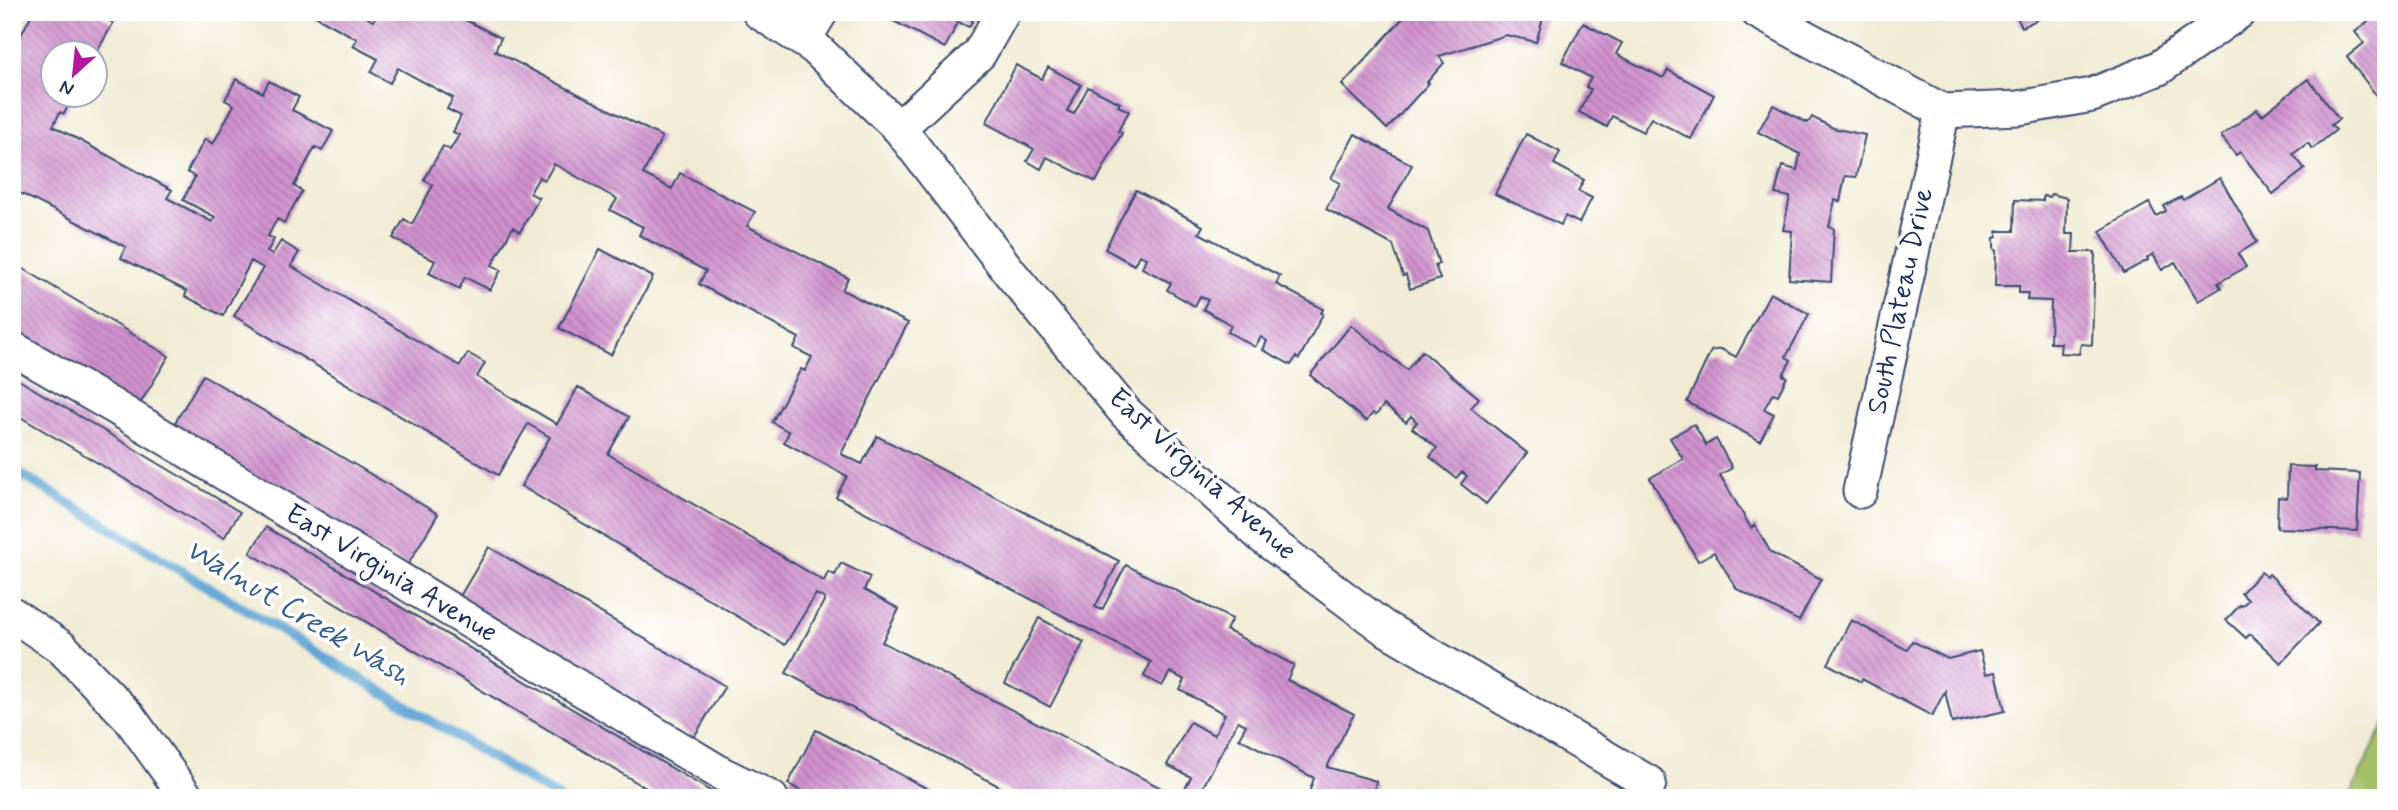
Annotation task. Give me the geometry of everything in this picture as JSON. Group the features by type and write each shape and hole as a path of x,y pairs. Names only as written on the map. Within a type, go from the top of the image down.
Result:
{"street":[{"name":"East Virginia Avenue","path":"760,12 812,26 814,47 899,128 1011,274 1126,412 1264,538 1383,627 1649,783 1644,798"},
{"path":"899,128 979,54 1003,12"},
{"path":"1758,12 1943,111 2019,108 2092,95 2159,68 2239,12"},
{"name":"South Plateau Drive","path":"1860,491 1943,111"},
{"name":"East Virginia Avenue","path":"12,348 113,406 722,774 771,798"},
{"path":"12,614 61,647 112,700 129,718 187,798"}],"green space":[{"path":"2386,721 2386,798 2348,798"}],"building":[{"path":"33,12 104,12 102,16 113,23 105,38 38,38 38,108 67,108 64,114 60,112 53,126 172,190 167,198 212,222 215,217 183,200 195,177 187,172 205,139 213,144 234,105 225,100 236,79 263,93 269,81 299,97 292,110 333,131 322,151 315,147 294,186 302,191 284,223 277,219 268,236 274,239 267,252 272,255 281,241 299,252 291,266 460,366 468,353 485,363 477,377 557,424 578,387 629,417 608,454 824,581 828,572 835,575 841,563 870,577 864,590 899,609 882,642 1180,798 1021,798 786,673 825,599 816,594 785,645 521,486 550,437 528,424 498,475 234,316 263,268 251,261 223,316 185,296 187,291 121,258 126,247 12,189 12,52"},
{"path":"308,12 371,12 368,18 373,21 378,12 450,12 501,38 495,51 662,137 643,174 672,189 680,173 755,212 747,226 848,278 842,290 908,323 841,454 862,464 877,436 1119,561 1095,607 1102,610 1126,565 1232,619 1226,630 1294,665 1287,680 1354,714 1327,767 1376,781 1374,792 1392,798 1318,798 1309,793 1314,778 1239,738 1246,725 1238,721 1197,798 1180,798 1191,777 1167,765 1190,722 1214,735 1225,714 1180,690 1185,680 1170,672 1162,686 1144,676 1151,662 836,497 847,476 784,442 789,432 772,422 801,369 805,371 812,357 794,348 799,338 699,284 706,271 639,235 643,227 610,210 617,199 554,164 545,180 539,177 530,193 539,198 520,232 513,227 492,265 501,270 490,290 465,277 459,289 429,273 435,261 393,238 404,219 412,224 433,185 424,180 443,146 450,150 459,135 453,132 461,116 447,109 453,98 398,68 390,83 371,72 378,59 353,46 357,39"},
{"path":"889,12 977,12 969,27 958,22 945,48 886,17"},
{"path":"1402,12 1545,12 1536,42 1506,35 1439,56 1444,63 1387,129 1342,85 1404,17"},
{"path":"2014,12 2053,12 2022,27"},
{"path":"2381,12 2386,12 2386,108 2347,57 2364,43 2355,32"},
{"path":"1583,23 1622,43 1616,54 1663,78 1668,70 1714,95 1691,139 1651,118 1643,132 1612,116 1607,127 1579,112 1591,89 1586,87 1591,78 1562,62"},
{"path":"1016,65 1042,79 1048,67 1081,85 1067,111 1074,114 1088,87 1120,103 1118,106 1129,111 1118,131 1122,133 1096,182 1047,157 1041,169 1027,161 1034,149 986,123"},
{"path":"2308,79 2339,119 2331,125 2336,130 2312,149 2308,143 2293,154 2305,169 2273,194 2240,152 2236,155 2221,136 2257,109 2262,115"},
{"path":"1773,105 1808,123 1812,117 1833,128 1865,135 1856,177 1845,176 1840,202 1835,200 1829,227 1834,228 1831,282 1789,279 1792,231 1783,230 1790,197 1775,194 1782,166 1797,170 1800,154 1758,132"},
{"path":"1355,134 1412,165 1388,209 1428,231 1439,264 1435,265 1440,279 1410,289 1393,245 1326,209 1340,183 1331,178"},
{"path":"1526,134 1560,152 1554,164 1584,180 1578,191 1592,198 1579,223 1565,216 1561,225 1495,194"},
{"path":"2220,178 2257,242 2238,254 2246,267 2218,283 2221,288 2198,301 2175,262 2162,270 2153,254 2148,260 2124,273 2100,231 2149,203 2156,216 2166,211 2164,206 2181,197 2183,200"},
{"path":"1136,190 1203,226 1199,233 1280,276 1276,284 1323,309 1323,314 1299,359 1296,357 1291,365 1263,350 1267,341 1261,337 1255,347 1228,332 1231,325 1203,309 1208,300 1200,296 1195,306 1167,290 1171,283 1142,268 1146,258 1139,255 1134,265 1105,249"},
{"path":"2051,194 2067,198 2066,234 2074,234 2073,252 2095,252 2092,345 2081,344 2079,354 2060,353 2061,343 2050,343 2051,301 2027,300 2028,293 2019,293 2019,286 1995,286 1994,238 1997,237 1997,231 2014,231 2015,200 2043,201 2043,196 2049,197"},
{"path":"600,249 653,277 611,355 559,328"},
{"path":"12,262 169,356 138,407 12,332"},
{"path":"1770,293 1809,314 1786,357 1791,360 1783,375 1787,377 1778,395 1773,393 1764,409 1774,414 1760,441 1687,402 1711,351 1721,349 1736,357"},
{"path":"1351,325 1407,370 1422,351 1479,398 1471,408 1527,453 1486,504 1461,484 1467,476 1462,472 1456,478 1430,457 1437,448 1412,428 1417,422 1411,416 1406,422 1384,405 1376,415 1373,413 1366,421 1310,375"},
{"path":"203,375 438,514 407,566 172,428"},
{"path":"12,376 240,512 224,538 12,412"},
{"path":"1694,424 1706,445 1716,439 1732,468 1720,475 1751,528 1755,525 1771,553 1821,579 1799,621 1737,589 1714,552 1698,561 1650,478 1683,459 1670,438"},
{"path":"2288,466 2315,467 2315,471 2360,473 2357,531 2277,528 2278,497 2287,498"},
{"path":"266,527 722,798 663,798 250,553"},
{"path":"489,547 725,686 694,737 459,598"},
{"path":"2261,572 2267,577 2269,574 2319,623 2281,663 2250,634 2246,638 2226,620 2248,600 2241,593"},
{"path":"1039,618 1084,642 1050,707 1005,683"},
{"path":"1851,620 1907,650 1912,641 1948,659 1980,651 1986,674 1996,672 2005,711 1952,723 1945,691 1932,716 1828,664"},
{"path":"816,730 945,798 814,798 788,784"}],"waterway":[{"name":"Walnut Creek Wash","path":"12,469 559,798"}]}
